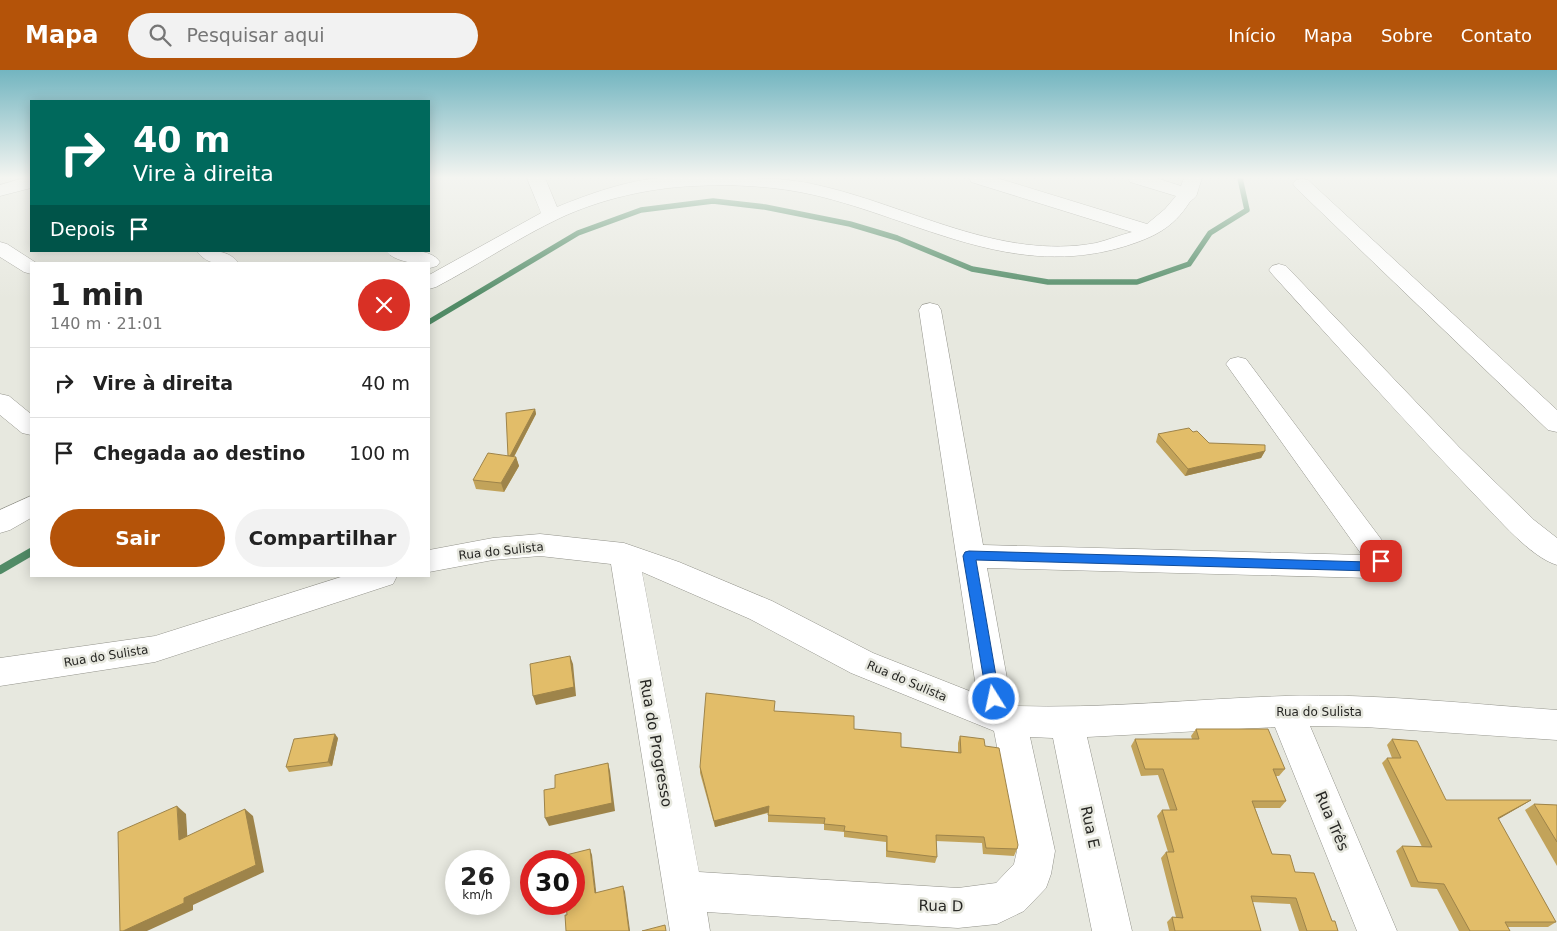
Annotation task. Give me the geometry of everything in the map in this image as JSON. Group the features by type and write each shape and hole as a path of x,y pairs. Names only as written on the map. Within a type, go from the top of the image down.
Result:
{"street":[{"path":"433,268 547,218"},
{"path":"904,218 969,239 1043,251 1082,250 1121,243 1150,231 1166,218"},
{"path":"1108,218 1150,231"},
{"path":"1338,218 1557,424"},
{"path":"0,248 30,267"},
{"path":"209,252 226,262"},
{"path":"398,252 420,262"},
{"path":"1279,270 1450,453 1524,527 1557,554"},
{"name":"Rua D","path":"682,891 958,908 997,904 1010,897 1032,874 1036,851 1002,719 969,556 930,310"},
{"path":"969,556 1371,567 1379,564 1381,559 1238,364"},
{"path":"0,402 30,426"},
{"path":"0,522 30,507"},
{"name":"Rua do Sulista","path":"430,561 494,549 540,545 624,554 669,570 760,610 862,663 1002,719 1067,723 1286,711 1365,712 1557,725"},
{"name":"Rua do Progresso","path":"624,554 690,931"},
{"name":"Rua do Sulista","path":"0,672 155,649 379,577"},
{"name":"Rua Três","path":"1286,711 1377,931"},
{"name":"Rua E","path":"1067,723 1112,931"}],"building":[{"path":"535,409 510,456 508,456 506,413"},
{"path":"1189,428 1193,432 1197,431 1209,443 1265,445 1265,451 1188,469 1158,434"},
{"path":"488,453 516,457 501,483 473,480"},
{"path":"570,656 574,687 533,696 530,664"},
{"path":"706,693 775,701 774,711 854,716 854,729 901,733 901,747 961,753 960,736 984,739 985,746 999,748 1018,845 1017,849 986,848 984,837 936,835 937,857 887,851 887,836 844,831 845,826 824,824 825,818 768,815 769,806 714,821 700,767"},
{"path":"1196,729 1268,729 1285,769 1273,769 1286,801 1252,801 1272,854 1290,855 1295,872 1314,873 1332,921 1335,921 1338,931 1307,931 1296,898 1251,896 1261,931 1175,931 1172,917 1183,918 1166,852 1174,852 1162,810 1177,810 1163,769 1145,769 1135,739 1199,739"},
{"path":"335,734 328,762 286,767 294,739"},
{"path":"1392,739 1417,741 1446,800 1531,800 1498,818 1556,922 1505,922 1510,931 1470,931 1444,884 1418,882 1402,846 1432,847 1387,758 1401,758"},
{"path":"608,763 612,803 545,818 544,790 555,788 555,775"},
{"path":"1534,804 1557,805 1557,842"},
{"path":"177,806 179,840 245,809 256,865 184,898 184,903 120,931 118,832"},
{"path":"590,849 595,893 623,886 629,931 566,931 565,915 585,915 585,850"},
{"path":"665,925 666,931 642,931"}],"waterway":[{"path":"430,321 578,233 619,218"},
{"path":"821,218 850,224 897,238 972,269 1048,282 1137,282 1189,264 1210,233 1234,218"},
{"path":"0,570 30,553"}],"route":[{"path":"994,699 969,556 1371,567 1376,566 1381,561"}]}
